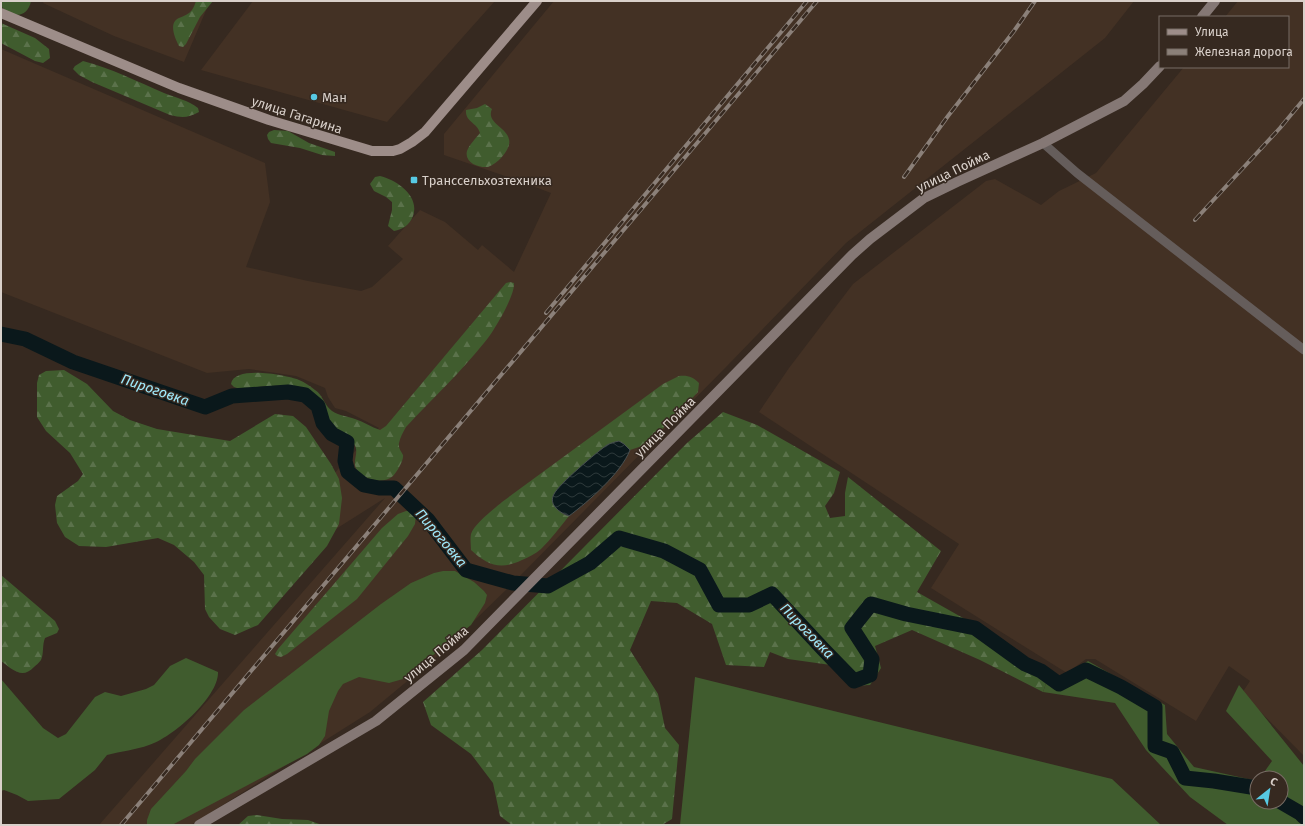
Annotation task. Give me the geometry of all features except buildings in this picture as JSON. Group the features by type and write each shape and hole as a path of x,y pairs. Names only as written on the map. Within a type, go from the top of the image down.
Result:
{"main road":[{"name":"улица Гагарина","path":"1,13 179,88 262,118 372,151 393,151 412,142 425,132 537,1"},
{"path":"1203,16 1215,1"},
{"name":"улица Пойма","path":"199,825 376,721 464,650 852,255 870,239 924,198 1043,143 1124,101 1159,67"}],"street":[{"path":"1043,143 1077,173 1304,350"}],"shaded area":[{"path":"44,1 210,1 184,62 114,36 43,3"},
{"path":"253,1 495,1 387,122 201,70"},
{"path":"554,1 1134,1 1105,38 846,243 513,583 440,654 370,712 191,825 99,825 385,498 301,551 283,534 345,461 379,428 346,411 335,408 328,397 325,388 296,376 249,369 207,373 1,292 1,49 265,163 270,202 246,267 361,291 372,287 403,259 388,246 420,210 445,222 478,250 482,245 514,272 551,193 444,155 444,134"},
{"path":"1238,1 1304,1 1304,756 1242,693 1250,681 1229,666 1196,721 1095,659 1086,659 1067,673 931,588 959,544 759,412 789,368 853,284 986,181 995,179 1041,205 1059,191 1096,173 1183,68 1289,68 1289,16 1226,16"}],"green space":[{"path":"1,1 31,1 26,11 19,15 14,15 9,13 1,6"},
{"path":"196,1 213,1 200,17 186,44 183,47 179,46 173,31 174,23 176,20 191,11"},
{"path":"1,23 35,38 49,49 50,58 43,63 35,61 1,43"},
{"path":"83,61 114,71 186,101 198,108 199,112 185,117 170,115 92,82 79,75 73,69"},
{"path":"485,104 492,109 491,115 493,121 507,135 509,141 508,148 501,158 488,167 473,164 468,159 467,155 468,149 480,133 476,126 467,117 466,110 477,108"},
{"path":"274,130 288,131 309,143 335,152 335,156 322,155 300,148 271,143 267,135 269,132"},
{"path":"380,176 400,185 406,190 413,202 413,216 408,225 394,231 388,226 392,210 392,202 374,191 370,184 375,177"},
{"path":"506,283 514,283 511,296 503,314 488,338 465,365 406,427 399,441 400,449 403,455 400,466 395,474 388,479 371,479 360,474 355,465 356,449 354,444 329,423 319,403 311,396 292,387 266,386 240,389 231,384 234,378 250,373 273,374 299,380 318,392 332,411 358,420 380,430 386,426"},
{"path":"64,370 87,384 113,411 130,420 157,429 230,441 275,414 293,416 306,427 331,464 339,479 342,498 339,524 327,546 258,625 235,635 220,629 209,617 205,609 204,575 194,562 174,545 158,538 106,547 79,546 65,537 57,523 55,505 57,496 78,481 83,474 70,453 46,431 37,417 37,383 39,375 46,371"},
{"path":"679,376 688,376 697,381 699,383 698,392 648,444 630,450 624,444 608,445 577,470 554,494 563,514 569,516 541,549 522,560 508,565 495,565 489,563 471,550 471,534 473,530 502,502 663,384"},
{"path":"723,412 757,425 840,472 834,493 825,506 830,518 845,516 845,493 848,477 941,551 917,592 986,631 1049,674 1043,692 980,660 912,630 875,646 881,668 870,685 850,686 838,666 788,659 770,652 764,667 726,665 712,624 677,603 651,601 630,650 658,694 665,728 679,745 672,819 662,825 512,825 500,816 493,783 471,754 431,725 423,702 482,650 687,443"},
{"path":"406,511 416,514 415,524 408,536 357,599 287,654 281,657 277,656 275,654 278,649 382,528 398,514"},
{"path":"455,571 474,582 487,595 485,603 471,625 403,679 389,683 359,677 343,684 338,691 329,711 325,736 319,745 307,754 172,825 147,825 147,820 151,809 195,759 244,710 381,604 411,583 434,573"},
{"path":"1,575 55,621 59,629 57,633 45,638 41,660 30,671 25,673 13,670 1,661"},
{"path":"186,658 218,672 216,682 211,693 203,704 170,734 159,741 144,747 107,755 95,770 59,799 28,801 4,790 1,791 1,679 43,728 58,738 66,734 95,697 105,692 121,696 146,689 154,685 170,666"},
{"path":"1088,661 1165,705 1167,734 1194,767 1249,779 1249,810 1289,810 1289,770 1266,770 1272,761 1226,711 1239,685 1304,766 1304,825 1228,825 1190,797 1146,750 1115,703 1043,692 1049,674 1064,677"},
{"path":"695,677 1112,779 1161,825 680,825"},
{"path":"257,815 282,819 308,820 322,825 238,825 248,816"}],"water":[{"path":"619,441 630,450 626,459 612,477 595,495 569,516 559,511 553,502 554,494 557,489 579,468 607,445"}],"waterway":[{"name":"Пироговка","path":"1,334 25,339 73,362 205,407 232,396 288,392 305,395 318,406 323,423 332,434 347,442 345,461 348,472 364,485 379,488 394,488 428,520 466,570 513,583 548,586 590,563 619,538 664,551 700,570 719,605 749,605 772,594 854,681 870,675 872,659 852,628 871,604 906,614 975,628 1025,664 1041,671 1059,684 1086,670 1121,687 1155,707 1155,746 1172,752 1185,778 1249,787"},
{"name":"Пироговка","path":"1289,807 1304,817"}],"railway":[{"path":"546,313 807,1"},
{"path":"121,825 817,1"},
{"path":"904,177 1035,1"},
{"path":"1195,220 1280,128 1304,99"}],"place":[{"name":"Ман","path":"314,97"},
{"name":"Транссельхозтехника","path":"414,180"}]}
